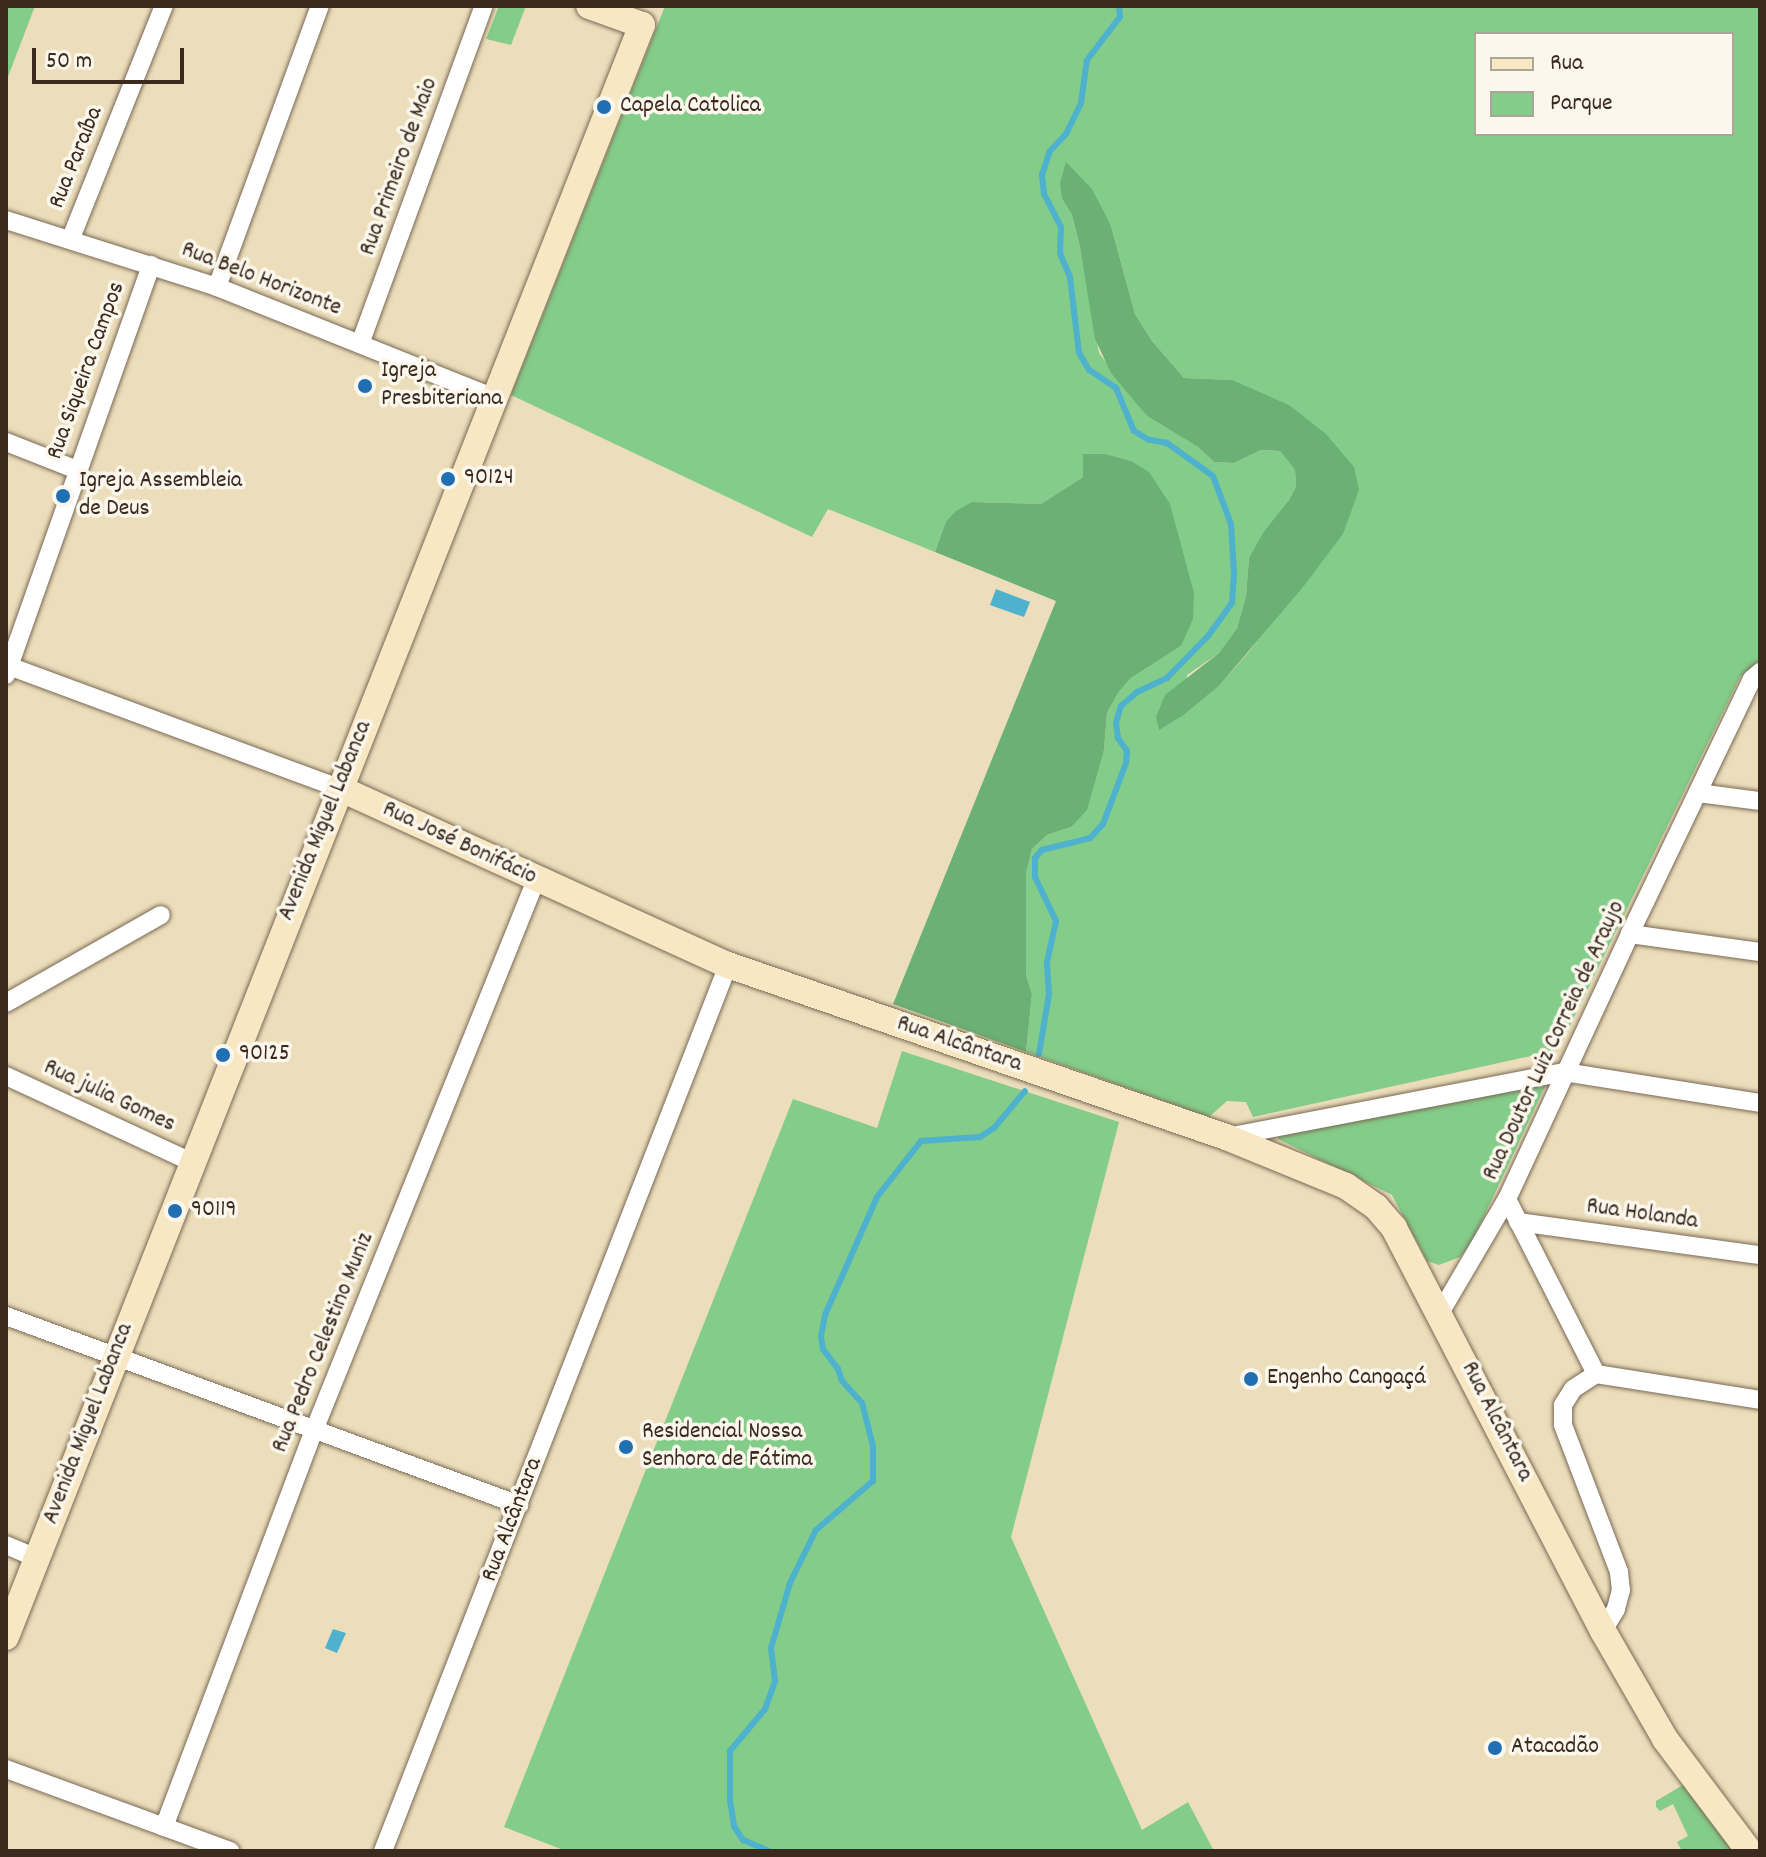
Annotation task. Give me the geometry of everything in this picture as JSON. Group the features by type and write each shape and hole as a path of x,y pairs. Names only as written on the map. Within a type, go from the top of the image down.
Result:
{"street":[{"name":"Rua Paraíba","path":"71,238 164,6"},
{"path":"217,287 320,6"},
{"name":"Rua Primeiro de Maio","path":"360,344 484,6"},
{"path":"589,6 646,16"},
{"name":"Avenida Miguel Labanca","path":"6,1637 646,16"},
{"name":"Rua Belo Horizonte","path":"6,220 71,238 217,287 495,398"},
{"name":"Rua Siqueira Campos","path":"7,669 151,265"},
{"path":"6,442 77,470"},
{"name":"Rua José Bonifácio","path":"7,669 339,788 728,965"},
{"name":"Rua Doutor Luiz Correia de Araujo","path":"1596,1374 1507,1199 1564,1072 1752,679 1760,672"},
{"path":"1698,793 1760,801"},
{"name":"Rua Pedro Celestino Muniz","path":"164,1827 315,1428 536,880"},
{"path":"6,1003 161,915"},
{"path":"1630,934 1760,952"},
{"name":"Rua Alcântara","path":"383,1851 728,965 1226,1137 1346,1186 1376,1207 1394,1228 1603,1631 1665,1739 1749,1851"},
{"path":"1226,1137 1564,1072 1760,1103"},
{"name":"Rua julia Gomes","path":"6,1076 191,1162"},
{"path":"1440,1313 1507,1199"},
{"name":"Rua Holanda","path":"1518,1222 1760,1255"},
{"path":"6,1316 519,1505"},
{"path":"1603,1631 1616,1609 1621,1590 1619,1572 1563,1425 1563,1405 1573,1389 1596,1374 1760,1400"},
{"path":"6,1545 36,1558"},
{"path":"6,1769 230,1851"}],"green space":[{"path":"6,6 35,6 6,82"},
{"path":"499,6 526,6 511,45 486,39"},
{"path":"665,6 1760,6 1760,660 1740,677 1558,1050 1253,1117 1246,1102 1227,1101 1209,1117 1026,1052 1032,994 1026,975 1026,872 1032,849 1047,835 1071,827 1104,750 1107,713 1118,693 1131,678 1181,646 1179,544 1170,505 1131,461 1106,454 1083,454 1083,477 1041,504 973,502 957,511 946,521 935,552 828,509 812,537 511,395","holes":["1062,197 1111,226 1135,314 1152,341 1184,378 1232,380 1343,534 1219,686 1185,714 1187,675 1219,653 1237,628 1246,596 1249,558 1296,487 1295,470 1280,451 1261,450 1234,463 1214,462 1198,447 1147,416 1099,353 1080,247 1072,215"]},
{"path":"1066,162 1092,189 1111,226 1135,314 1152,341 1184,378 1232,380 1289,405 1326,434 1354,467 1359,490 1343,534 1303,587 1219,686 1185,714 1159,730 1156,717 1165,695 1219,653 1237,628 1246,596 1249,558 1296,487 1295,470 1280,451 1261,450 1234,463 1214,462 1198,447 1147,416 1111,373 1095,339 1080,247 1072,215 1062,198 1060,183"},
{"path":"1083,454 1106,454 1131,461 1149,472 1170,504 1194,593 1193,619 1181,646 1131,678 1118,693 1107,713 1104,750 1087,810 1071,827 1047,835 1032,849 1026,873 1026,975 1032,994 1026,1052 893,1004 1056,601 935,552 946,521 956,511 972,502 1041,504 1083,477"},
{"path":"902,1051 1119,1122 1011,1537 1142,1830 1188,1802 1214,1851 566,1851 504,1827 793,1099 877,1128"},
{"path":"1548,1080 1472,1242 1460,1257 1439,1265 1427,1261 1392,1195 1278,1139 1279,1135"},
{"path":"1683,1785 1745,1851 1682,1851 1677,1842 1688,1836 1673,1804 1660,1811 1656,1801"}],"water":[{"path":"996,589 1030,602 1024,617 990,605"},
{"path":"333,1629 346,1633 337,1653 325,1648"}],"waterway":[{"path":"1039,1054 1049,994 1047,962 1056,921 1035,877 1035,858 1042,850 1090,838 1103,824 1126,763 1127,751 1118,738 1116,723 1121,706 1137,692 1167,678 1208,636 1232,603 1231,524 1213,476 1167,443 1147,439 1134,431 1116,388 1089,370 1079,353 1070,277 1060,254 1061,227 1044,194 1042,175 1050,151 1066,134 1081,103 1087,60 1120,17 1119,6"},
{"path":"769,1851 743,1840 734,1826 730,1802 730,1751 765,1709 775,1681 771,1648 790,1583 816,1530 873,1481 873,1446 862,1403 842,1381 838,1369 823,1349 821,1336 825,1315 877,1197 921,1141 980,1137 994,1128 1025,1091"}],"place":[{"name":"Capela Catolica","path":"604,107"},
{"name":"Igreja Presbiteriana","path":"365,386"},
{"name":"90124","path":"448,479"},
{"name":"Igreja Assembleia de Deus","path":"63,496"},
{"name":"90125","path":"223,1055"},
{"name":"90119","path":"175,1211"},
{"name":"Engenho Cangaçá","path":"1251,1379"},
{"name":"Residencial Nossa Senhora de Fátima","path":"626,1447"},
{"name":"Atacadão","path":"1495,1748"}]}
